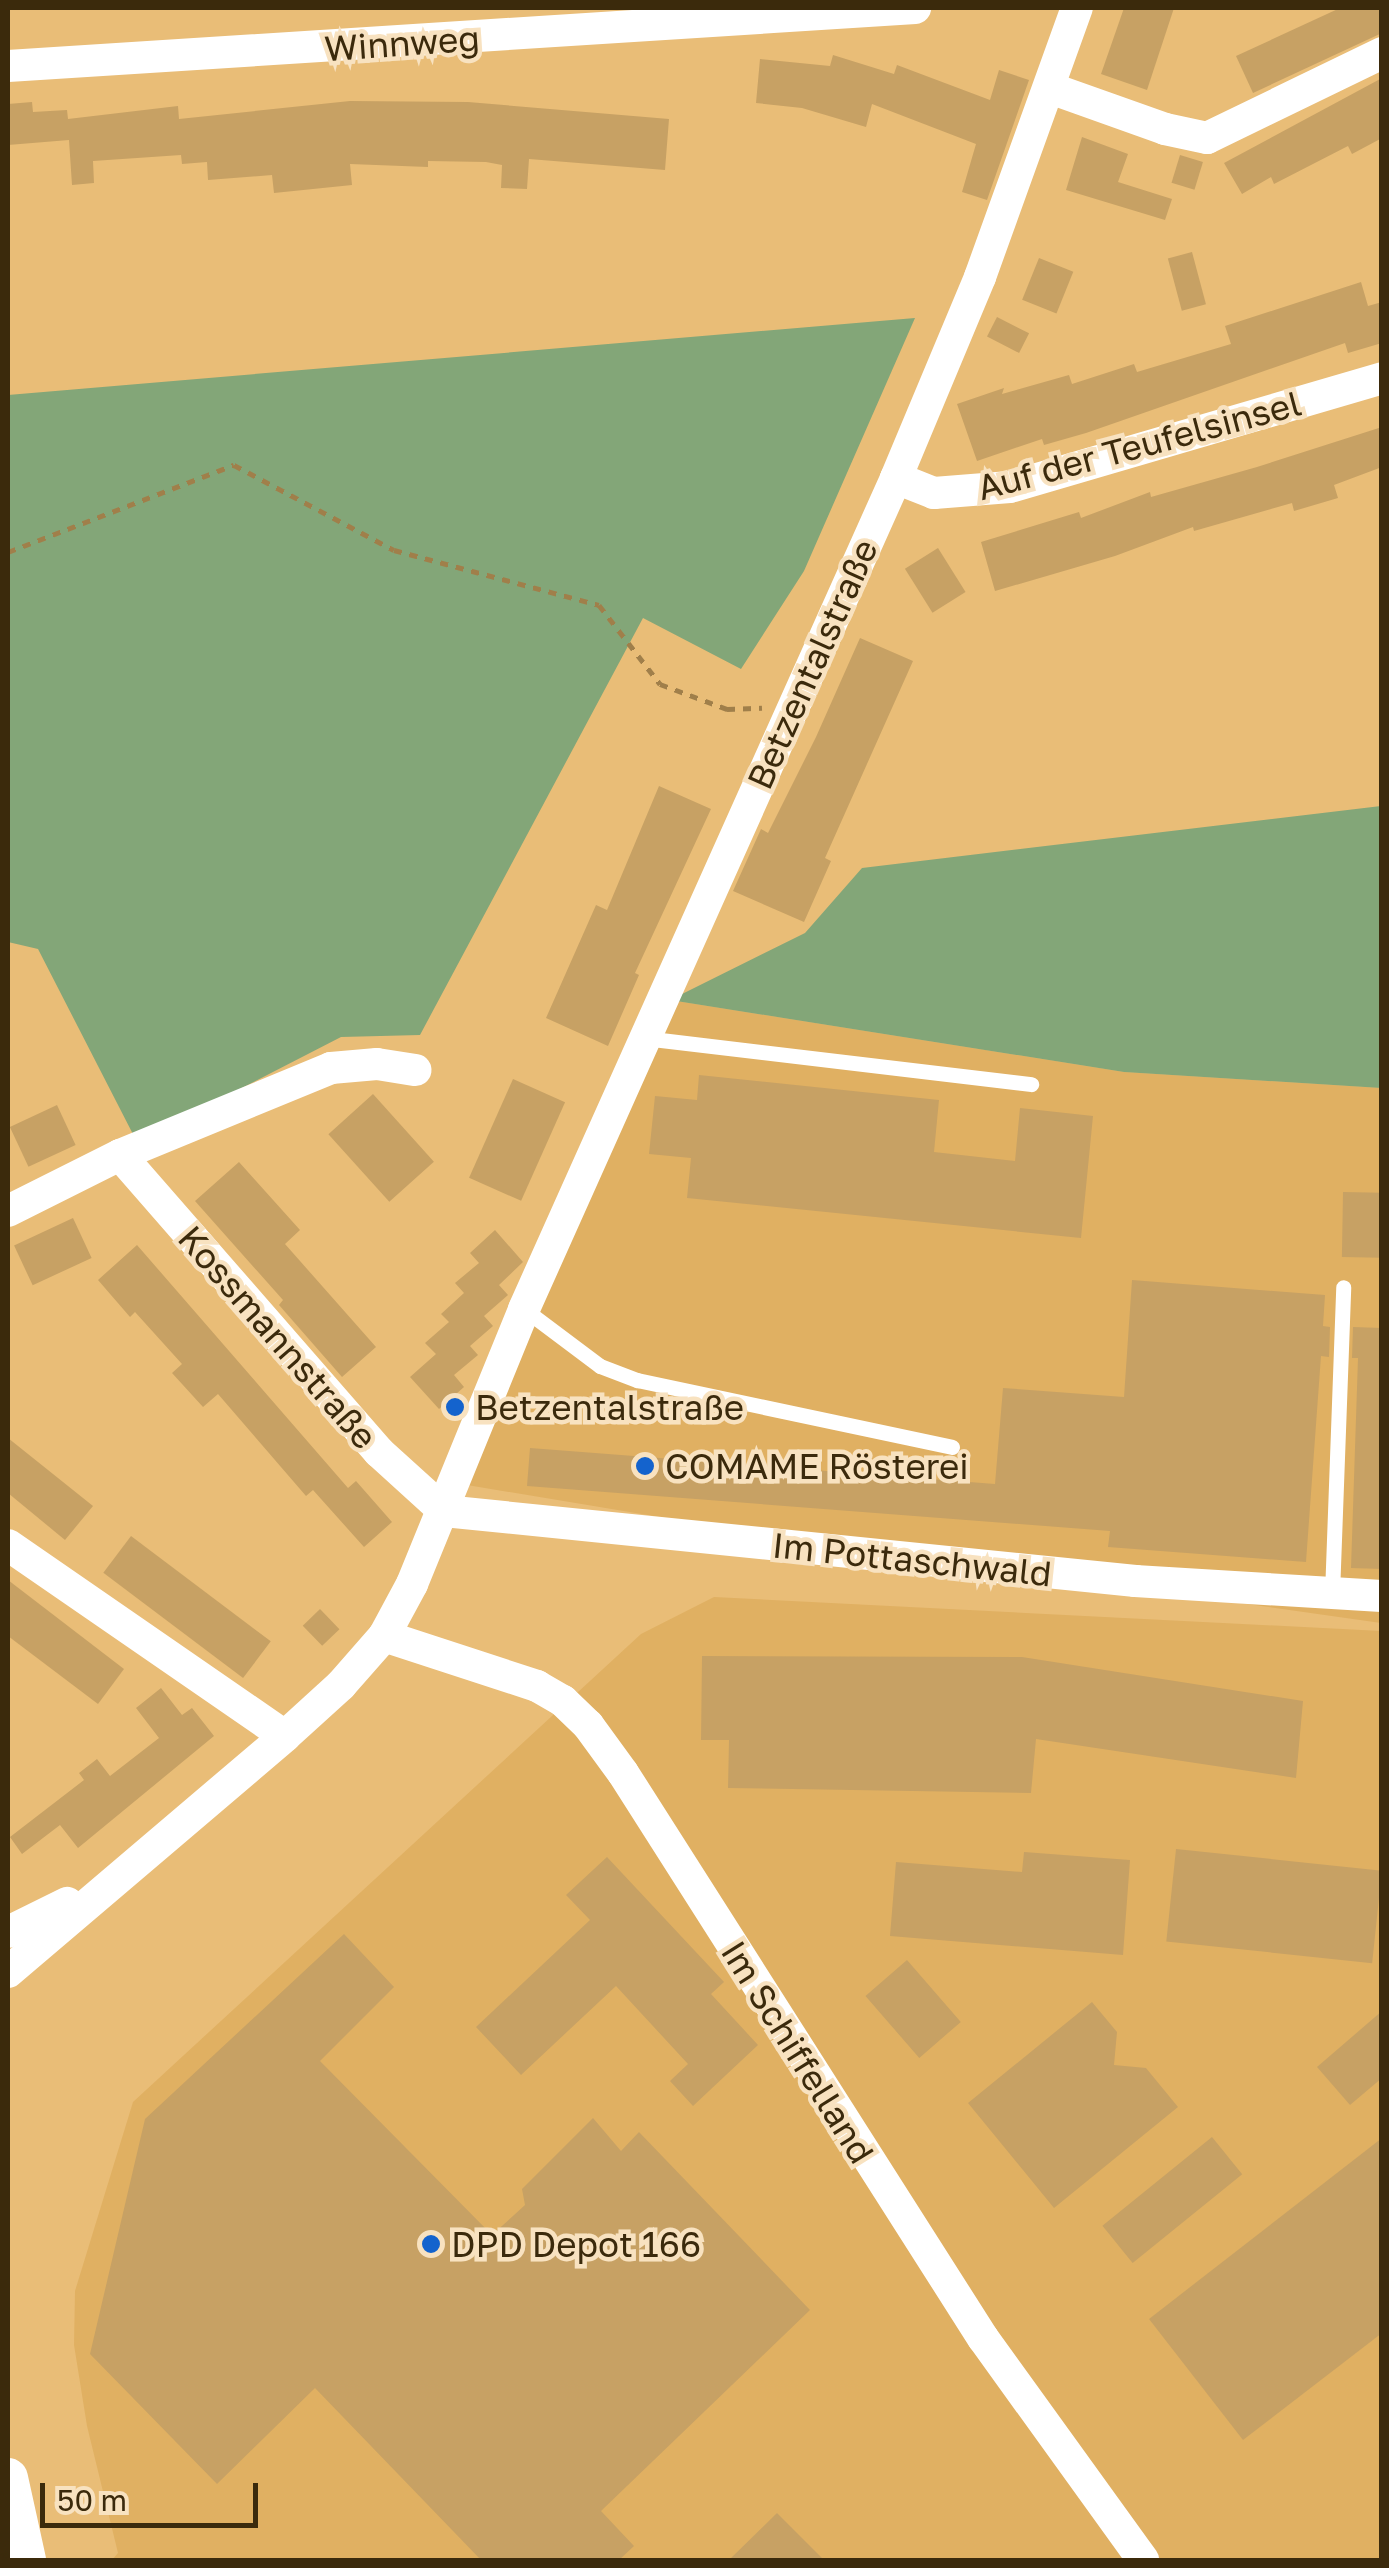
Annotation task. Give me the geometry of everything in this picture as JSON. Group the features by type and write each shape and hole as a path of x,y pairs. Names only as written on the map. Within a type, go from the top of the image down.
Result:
{"street":[{"name":"Winnweg","path":"8,66 915,8"},
{"name":"Betzentalstraße","path":"115,1878 285,1736 341,1685 384,1636 444,1512 524,1308 896,478 980,277 1077,8"},
{"path":"1050,88 1177,133 1206,138 1382,53"},
{"name":"Auf der Teufelsinsel","path":"896,478 934,493 1010,487 1382,378"},
{"path":"8,1211 120,1156 331,1068 377,1064 416,1070"},
{"name":"Kossmannstraße","path":"120,1156 379,1452 444,1512"},
{"name":"Im Pottaschwald","path":"444,1512 1135,1581 1382,1596"},
{"path":"8,1545 285,1736"},
{"name":"Im Schiffelland","path":"384,1636 537,1686 563,1700 588,1725 624,1773 963,2309 1143,2560"},
{"path":"8,1932 115,1878"},
{"path":"8,1972 115,1878"},
{"path":"8,2478 19,2548"}],"lane":[{"path":"644,1038 1031,1084"},
{"path":"1332,1594 1343,1286"},
{"path":"524,1308 600,1366 637,1380 952,1447"}],"path":[{"path":"8,552 234,465 394,550 599,605 660,684 727,709 792,707"}],"shaded area":[{"path":"670,1000 1124,1072 1381,1088 1381,1623 822,1544 467,1485"},
{"path":"714,1597 1381,1631 1381,2560 112,2560 118,2553 87,2426 74,2345 75,2291 133,2102 641,1634"}],"green space":[{"path":"915,318 804,571 741,669 643,618 420,1035 341,1037 137,1142 38,949 8,942 8,395"},
{"path":"1381,806 1381,1088 1124,1072 670,1000 805,933 862,868"}],"building":[{"path":"1124,8 1174,8 1147,90 1101,74"},
{"path":"1340,8 1382,8 1382,33 1253,93 1236,56"},
{"path":"833,55 894,74 897,65 990,100 999,70 1029,80 987,200 962,192 976,144 872,104 866,127 802,108 756,103 760,59 830,66"},
{"path":"1382,78 1382,138 1352,154 1348,146 1274,184 1271,177 1242,194 1224,163"},
{"path":"350,101 468,102 669,119 665,170 529,159 527,189 501,188 502,165 486,162 428,161 428,167 350,164 352,185 274,193 272,175 208,180 207,162 182,164 181,155 93,161 94,183 72,185 69,140 8,145 8,104 32,102 33,112 67,110 68,119 178,106 179,119"},
{"path":"1082,137 1128,154 1118,182 1172,199 1165,220 1066,190"},
{"path":"1180,155 1203,162 1194,190 1172,183"},
{"path":"1192,252 1206,304 1182,311 1168,258"},
{"path":"1039,258 1073,272 1056,314 1022,300"},
{"path":"1361,282 1368,306 1382,302 1382,343 1348,353 1345,343 1086,433 1044,445 1042,439 977,461 957,404 1004,388 1002,394 1069,375 1072,384 1134,364 1137,372 1231,344 1225,326"},
{"path":"997,317 1029,333 1019,353 987,337"},
{"path":"1382,427 1382,467 1334,485 1338,498 1294,511 1292,503 1194,531 1193,527 1115,556 995,591 981,542 1079,512 1081,518 1150,492 1151,497"},
{"path":"938,548 966,592 932,613 905,569"},
{"path":"860,638 913,661 825,858 831,861 804,922 733,891 761,829 768,833"},
{"path":"659,786 711,809 635,973 639,975 608,1046 546,1018 596,905 607,910"},
{"path":"699,1075 939,1100 934,1152 1015,1161 1020,1108 1093,1116 1081,1238 687,1198 691,1158 649,1154 655,1096 697,1100"},
{"path":"513,1079 565,1102 521,1201 469,1178"},
{"path":"373,1094 434,1162 389,1202 328,1134"},
{"path":"57,1105 76,1145 28,1167 10,1127"},
{"path":"239,1162 300,1230 285,1244 376,1347 342,1377 279,1305 283,1300 195,1201"},
{"path":"1343,1192 1382,1193 1381,1258 1342,1257"},
{"path":"73,1218 92,1258 33,1285 14,1245"},
{"path":"495,1230 523,1262 499,1285 508,1295 484,1316 493,1326 470,1346 478,1355 454,1375 464,1387 439,1409 410,1377 436,1354 425,1343 449,1322 441,1314 464,1293 455,1283 479,1263 470,1253"},
{"path":"137,1245 348,1488 356,1481 392,1522 364,1547 313,1490 306,1496 218,1394 203,1407 172,1373 182,1364 135,1312 130,1317 98,1280"},
{"path":"1132,1280 1325,1295 1323,1326 1330,1327 1329,1357 1321,1356 1306,1562 1108,1547 1110,1531 527,1486 530,1448 995,1484 1003,1388 1124,1397"},
{"path":"1353,1327 1382,1328 1382,1569 1351,1568 1358,1358 1352,1358"},
{"path":"8,1438 93,1506 65,1540 8,1493"},
{"path":"131,1536 271,1641 243,1678 103,1573"},
{"path":"8,1580 124,1669 98,1704 8,1636"},
{"path":"320,1609 339,1629 322,1646 303,1626"},
{"path":"702,1656 1022,1657 1303,1701 1296,1778 1036,1739 1031,1793 728,1788 729,1740 701,1740"},
{"path":"161,1688 182,1715 192,1708 214,1736 78,1848 60,1825 22,1854 10,1837 84,1780 79,1773 97,1759 110,1776 159,1738 136,1708"},
{"path":"1176,1849 1382,1871 1372,1963 1166,1941"},
{"path":"1024,1852 1130,1860 1123,1955 890,1936 896,1862 1022,1872"},
{"path":"607,1857 724,1982 711,1994 758,2045 693,2106 670,2081 688,2064 616,1986 521,2075 476,2027 590,1920 566,1895"},
{"name":"DPD Depot 166","path":"344,1934 394,1987 320,2061 492,2235 525,2205 522,2189 593,2118 621,2151 639,2132 810,2310 601,2511 634,2546 619,2560 481,2560 315,2388 217,2484 90,2354 145,2119"},
{"path":"907,1960 961,2022 919,2058 865,1996"},
{"path":"1092,2002 1117,2032 1114,2065 1146,2068 1178,2107 1054,2208 968,2103"},
{"path":"1382,2011 1382,2078 1350,2105 1317,2067"},
{"path":"1212,2137 1242,2174 1133,2263 1102,2226"},
{"path":"1382,2138 1382,2333 1243,2440 1149,2319"},
{"path":"777,2513 824,2560 729,2560"}],"place":[{"name":"Betzentalstraße","path":"455,1407"},
{"name":"COMAME Rösterei","path":"645,1466"},
{"name":"DPD Depot 166","path":"431,2244"}]}
